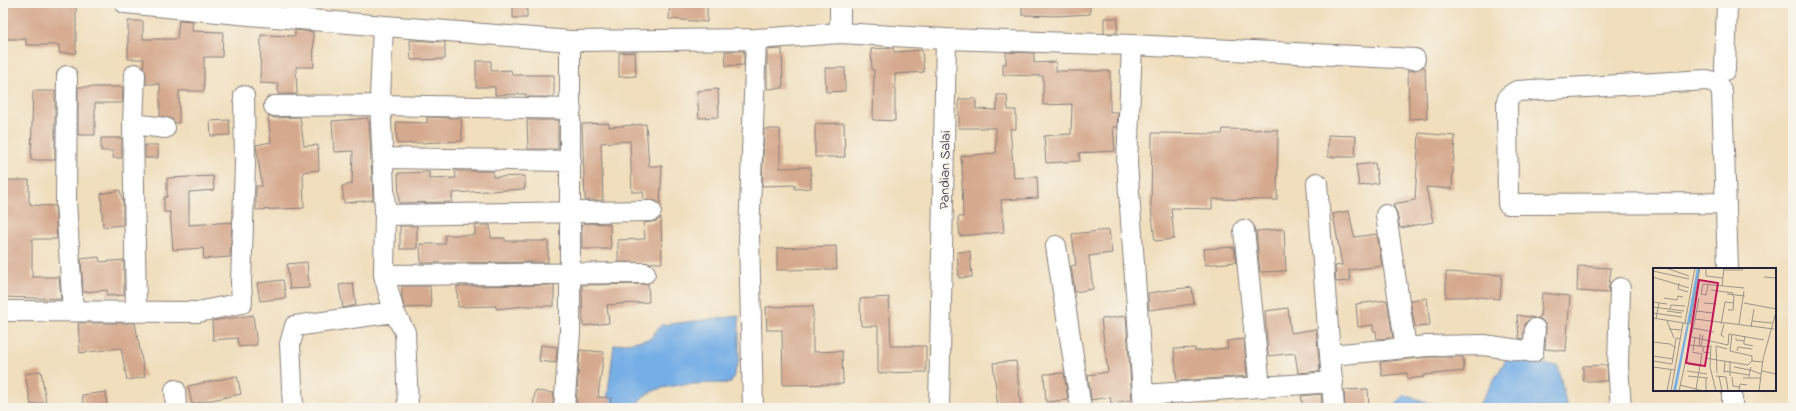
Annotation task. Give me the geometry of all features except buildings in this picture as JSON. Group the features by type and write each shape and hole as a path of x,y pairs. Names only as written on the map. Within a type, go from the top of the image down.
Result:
{"street":[{"path":"125,3 383,26 570,40 756,38 840,33 946,39 1132,45 1415,60"},
{"path":"840,3 840,33"},
{"path":"1725,70 1726,3"},
{"path":"383,26 380,105 385,215 384,275 394,312 405,332 408,408"},
{"path":"753,408 749,237 756,38"},
{"name":"Pandian Salai","path":"939,408 946,39"},
{"path":"564,408 570,332 570,40"},
{"path":"1132,45 1127,163 1144,401 1260,387 1333,382"},
{"path":"135,74 133,124 136,311"},
{"path":"67,76 66,202 72,311"},
{"path":"1726,203 1508,204 1507,101 1509,96 1512,92 1525,90 1707,80 1717,83 1722,93 1726,203 1728,268"},
{"path":"3,311 198,312 242,303 241,282 245,164 244,96"},
{"path":"274,106 380,105 571,109"},
{"path":"133,124 165,128"},
{"path":"382,158 571,161"},
{"path":"1317,183 1334,408"},
{"path":"385,215 650,211"},
{"path":"1386,215 1406,348"},
{"path":"1244,230 1260,387"},
{"path":"1056,246 1081,408"},
{"path":"384,275 645,273"},
{"path":"1620,288 1618,366 1621,408"},
{"path":"293,408 290,344 296,326 394,312"},
{"path":"1330,355 1406,348 1484,345 1534,352 1535,329"},
{"path":"1732,391 1732,408"}],"water":[{"path":"739,316 739,360 731,383 683,385 657,389 647,394 639,401 636,408 606,408 614,345 650,339 661,325"},
{"path":"1507,358 1558,366 1567,408 1477,408"},
{"path":"1405,395 1445,408 1393,408"}]}
